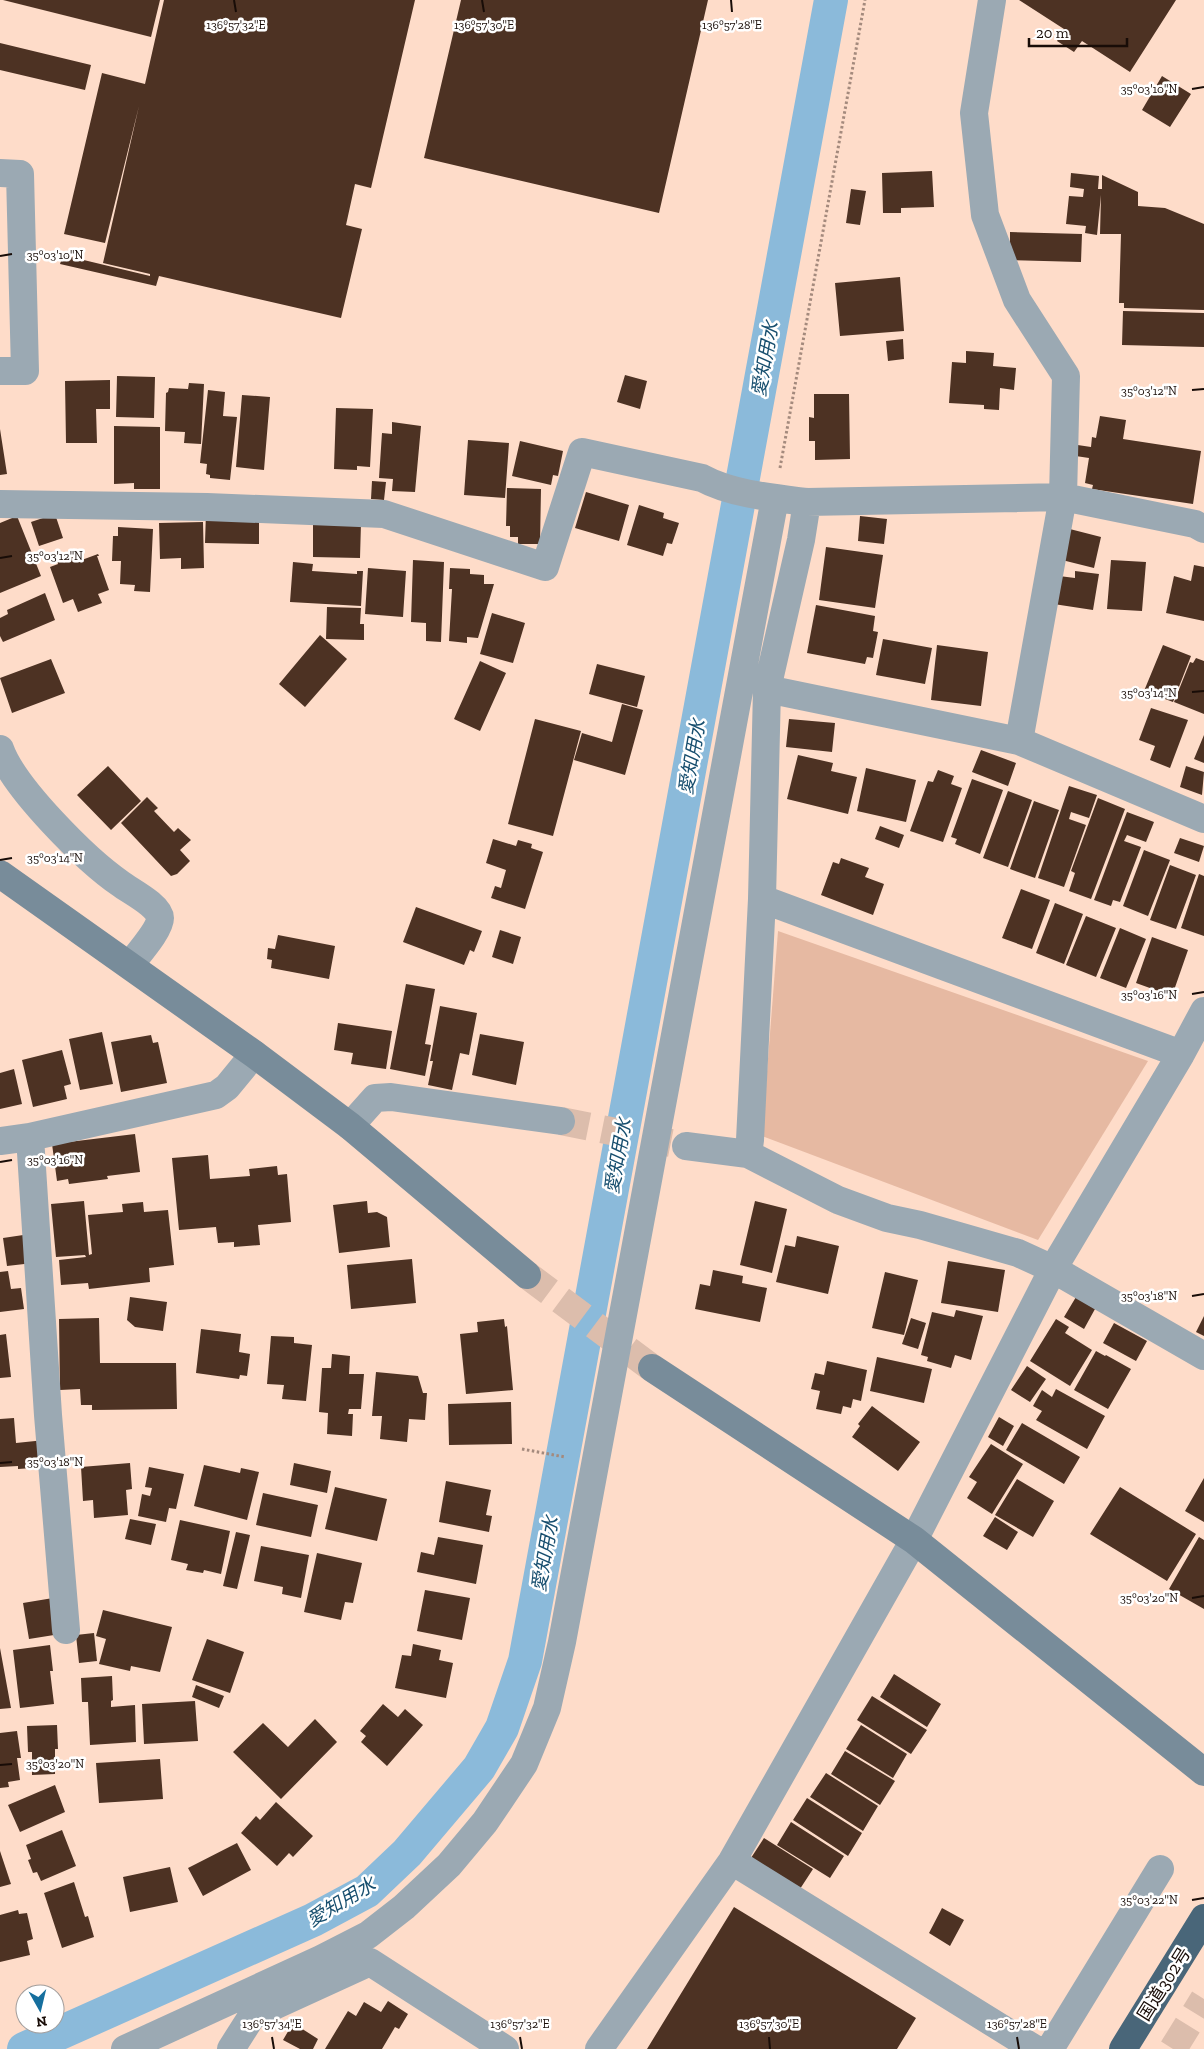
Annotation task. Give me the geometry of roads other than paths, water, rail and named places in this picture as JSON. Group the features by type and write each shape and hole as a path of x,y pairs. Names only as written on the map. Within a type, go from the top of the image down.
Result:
{"highway":[{"name":"国道302号","path":"1124,2049 1204,1918"}],"street":[{"path":"992,0 974,113 985,215 1017,300 1066,376 1063,497 1019,740"},
{"path":"0,173 20,174 25,370 0,371"},
{"path":"0,504 207,507 384,514 545,567 582,452 702,478 714,484 775,498 807,502 1063,497 1195,524 1204,529"},
{"path":"125,2049 322,1960 368,1934 404,1907 450,1865 485,1822 524,1764 547,1708 564,1633 775,498"},
{"path":"748,1154 762,899 767,689 801,540 807,502"},
{"path":"767,689 1019,740 1204,819"},
{"path":"0,749 32,799 70,838 114,879 156,908 160,917 158,926 130,965"},
{"path":"0,874 254,1054 350,1126 527,1275"},
{"path":"762,899 1181,1054"},
{"path":"599,2049 732,1860 914,1540 1053,1269 1181,1054 1204,1010"},
{"path":"0,1141 216,1095 228,1087 254,1054"},
{"path":"350,1126 375,1098 391,1097 561,1121"},
{"path":"30,1136 48,1415 66,1630"},
{"path":"686,1146 748,1154 838,1200 887,1218 920,1225 1018,1253 1053,1269 1204,1356"},
{"path":"652,1368 914,1540 1204,1772"},
{"path":"732,1860 1035,2049"},
{"path":"1050,2049 1160,1869"},
{"path":"231,2049 252,2016 370,1962 505,2049"}],"waterway":[{"name":"愛知用水","path":"24,2049 313,1920 367,1891 407,1853 479,1768 502,1728 525,1661 831,0"}],"tunnel":[{"path":"561,1121 686,1146"},
{"path":"527,1275 652,1368"},
{"path":"1173,2049 1204,1999"}]}
